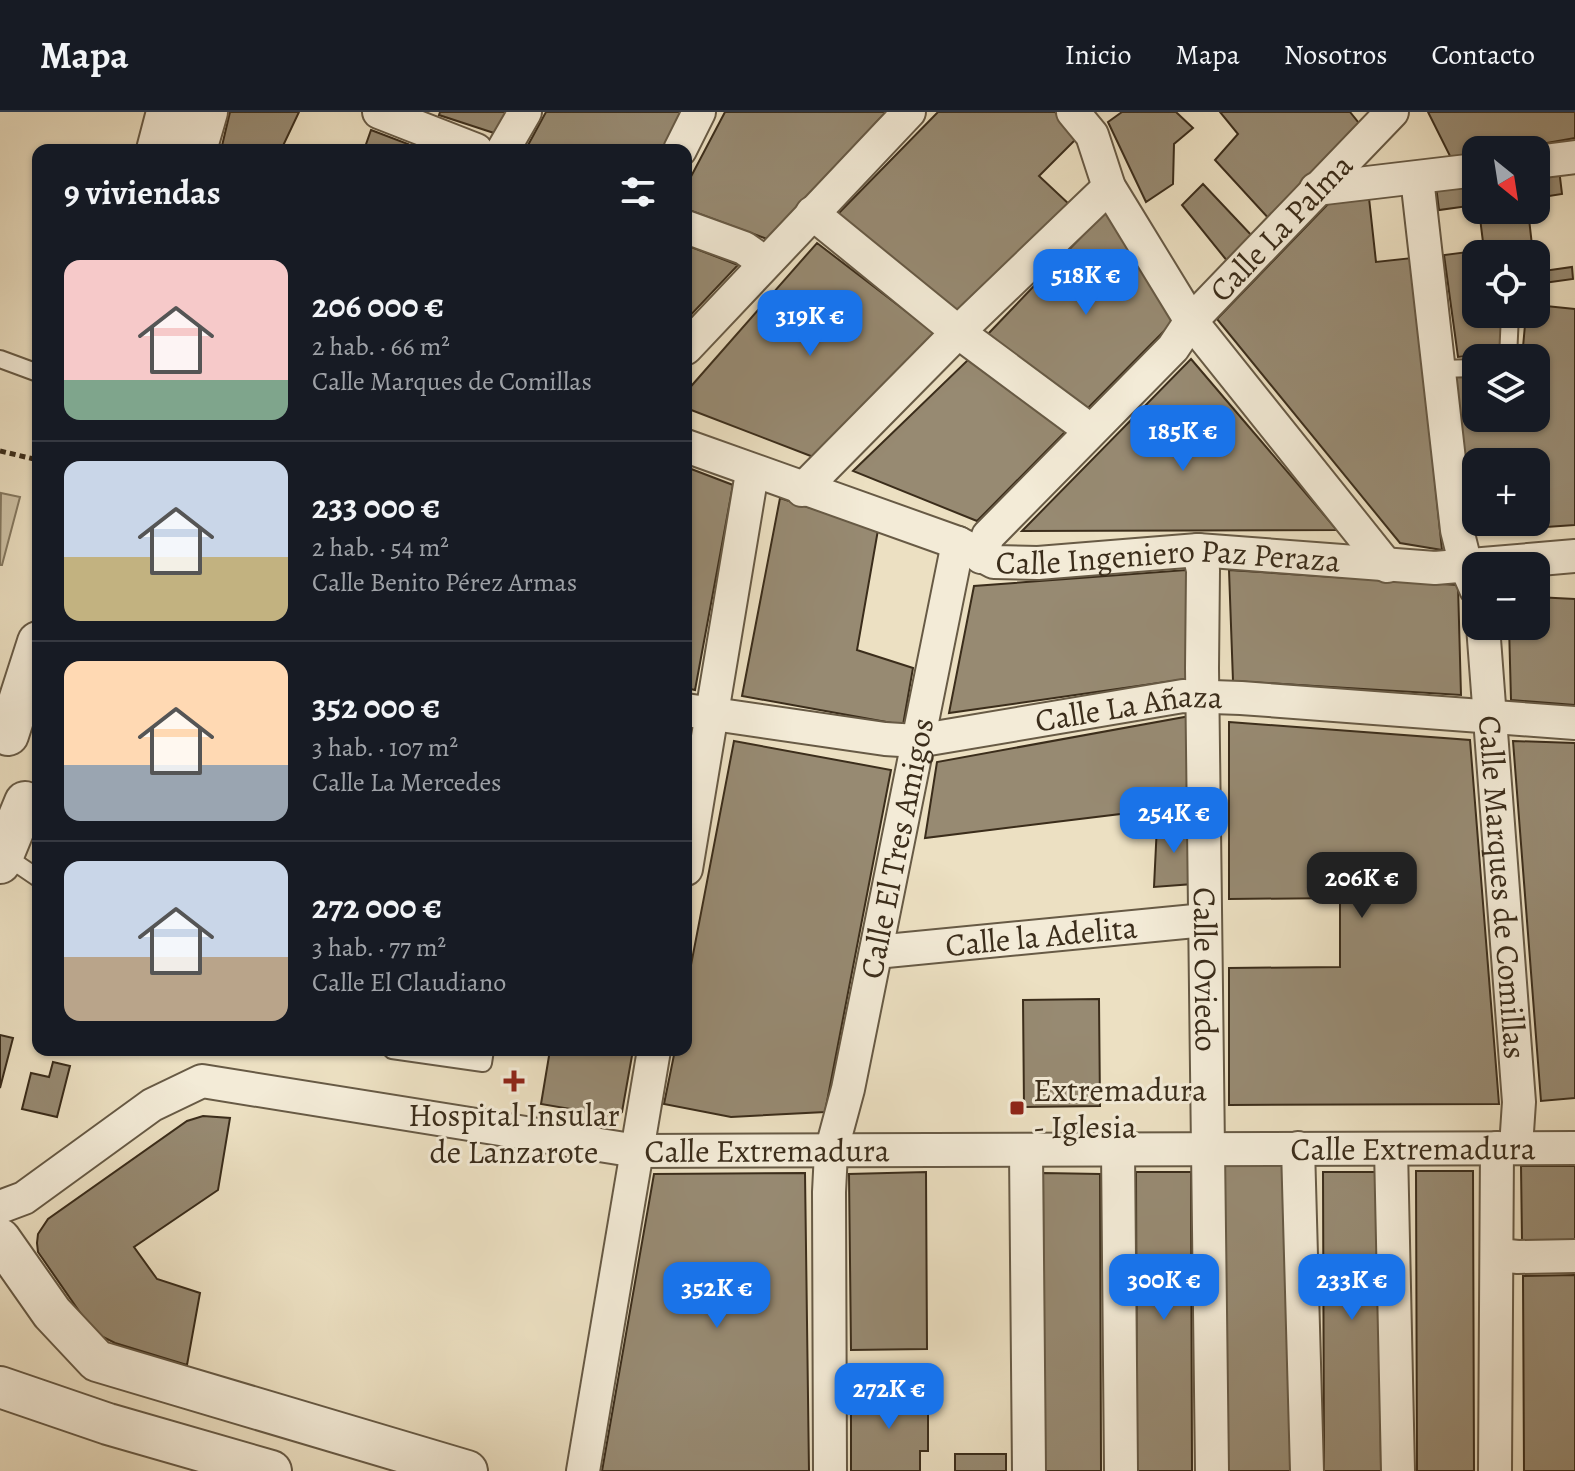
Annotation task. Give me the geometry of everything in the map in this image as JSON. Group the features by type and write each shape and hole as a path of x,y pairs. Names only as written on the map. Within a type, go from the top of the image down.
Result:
{"street":[{"path":"159,144 167,112"},
{"path":"198,144 207,112"},
{"path":"379,112 461,144"},
{"path":"506,144 525,112"},
{"path":"683,144 699,112"},
{"path":"692,342 909,112"},
{"path":"1073,112 1092,135 1109,187 1191,321 1387,566"},
{"name":"Calle La Palma","path":"970,550 988,536 1173,348 1191,321 1392,112"},
{"path":"1550,160 1575,157"},
{"path":"1316,189 1462,172"},
{"path":"1417,178 1457,530 1464,552"},
{"path":"802,490 958,332 1109,187"},
{"path":"812,213 958,332 1090,430"},
{"path":"692,229 744,248 765,263"},
{"name":"Calle Ingeniero Paz Peraza","path":"692,448 970,550 994,562 1038,563 1198,550 1435,568 1462,575"},
{"path":"692,836 707,753 698,713 751,479 748,469"},
{"name":"Calle El Tres Amigos","path":"830,1471 831,1152 848,1089 917,741 953,581 970,550"},
{"name":"Calle Oviedo","path":"1198,550 1203,570 1212,1471"},
{"name":"Calle Ingeniero Paz Peraza","path":"1550,561 1575,556"},
{"name":"Calle Marques de Comillas","path":"1484,640 1519,1102 1506,1147 1498,1255 1495,1471"},
{"path":"9,730 32,663"},
{"name":"Calle La Añaza","path":"698,713 917,741 1183,696 1575,723"},
{"path":"2,859 21,798"},
{"name":"Calle la Adelita","path":"876,952 1205,920"},
{"path":"583,1471 653,1056"},
{"name":"Calle Extremadura","path":"0,1207 24,1198 152,1105 202,1081 637,1151 1575,1148"},
{"path":"1298,1148 1307,1471"},
{"path":"1391,1149 1398,1471"},
{"path":"1118,1150 1121,1471"},
{"path":"1026,1151 1029,1471"},
{"path":"0,1239 52,1313 97,1361 467,1471"},
{"path":"1498,1255 1575,1256"},
{"path":"0,1387 108,1424 271,1471"}],"lane":[{"path":"0,359 32,371"},
{"path":"1438,369 1462,368"},
{"path":"2,859 32,875"},
{"path":"434,1056 483,1063 484,1056"}],"path":[{"path":"0,451 32,459"}],"shaded area":[{"path":"1,493 20,497 0,565"}],"building":[{"path":"230,112 299,112 284,144 222,144"},
{"path":"440,112 509,112 497,134 439,115"},
{"path":"546,112 682,112 665,144 529,144"},
{"path":"725,112 886,112 767,239 692,211 692,175"},
{"path":"938,112 1055,112 1079,136 1039,176 1070,205 962,315 837,215"},
{"path":"1122,112 1176,112 1193,128 1174,144 1173,184 1146,202 1108,122"},
{"path":"1220,112 1350,112 1362,127 1271,221 1215,160 1238,134"},
{"path":"1428,112 1575,112 1575,138 1550,142 1550,136 1462,136 1462,158 1452,160"},
{"path":"371,130 408,144 366,144"},
{"path":"1559,169 1562,194 1550,196 1550,170"},
{"path":"1462,182 1462,207 1439,210 1436,186"},
{"path":"1203,184 1254,238 1228,262 1182,205"},
{"path":"1369,198 1376,262 1412,258 1442,550 1400,543 1217,319 1329,203"},
{"path":"1106,211 1173,322 1085,411 988,334"},
{"path":"1481,224 1530,224 1531,240 1483,240"},
{"path":"817,243 937,335 816,458 692,410 692,385"},
{"path":"692,247 738,265 692,314"},
{"path":"1462,253 1462,328 1505,328 1507,344 1462,344 1462,357 1458,357 1444,255"},
{"path":"1572,267 1573,279 1550,282 1550,270"},
{"path":"1550,306 1575,309 1575,525 1550,527 1550,448 1464,448 1455,376 1462,376 1462,432 1550,432 1550,344 1523,344 1525,328 1550,328"},
{"path":"971,357 1067,430 977,521 853,471"},
{"path":"1191,359 1337,530 1022,531"},
{"path":"692,469 733,485 695,690 692,689"},
{"path":"780,498 878,530 857,650 913,668 903,725 742,696"},
{"path":"1186,570 1187,679 949,713 974,586"},
{"path":"1229,570 1458,585 1461,695 1233,681"},
{"path":"1550,598 1575,599 1575,705 1511,700 1509,640 1550,640"},
{"path":"1190,716 1194,805 925,838 937,762"},
{"path":"1229,722 1470,740 1499,1104 1229,1105 1229,968 1340,967 1340,898 1229,899"},
{"path":"734,741 891,770 825,1112 731,1117 664,1104 674,1056 692,1056 692,960"},
{"path":"1513,741 1575,743 1575,1098 1541,1101"},
{"path":"1193,823 1193,884 1154,887 1157,825"},
{"path":"1099,999 1100,1106 1024,1107 1023,1000"},
{"path":"0,1035 13,1038 0,1088"},
{"path":"549,1056 632,1056 622,1112 617,1117 541,1104"},
{"path":"53,1062 70,1066 57,1117 22,1109 31,1073 49,1077"},
{"path":"203,1116 230,1118 218,1190 134,1247 157,1279 200,1293 187,1365 101,1336 88,1324 38,1252 37,1243 38,1234 48,1219 187,1121"},
{"path":"1286,1165 1293,1471 1222,1471 1222,1171 1225,1166"},
{"path":"1521,1166 1575,1166 1575,1240 1522,1240"},
{"path":"1416,1171 1473,1171 1474,1471 1417,1471"},
{"path":"926,1172 927,1349 851,1350 849,1174"},
{"path":"1136,1172 1191,1172 1192,1471 1137,1471"},
{"path":"1323,1172 1379,1172 1381,1471 1324,1471"},
{"path":"805,1173 809,1471 602,1471 654,1174"},
{"path":"1043,1173 1100,1174 1101,1471 1044,1471"},
{"path":"1575,1275 1575,1471 1524,1471 1523,1276"},
{"path":"928,1392 928,1451 920,1451 920,1471 851,1471 851,1394"},
{"path":"955,1454 1006,1454 1006,1471 955,1471"}],"place":[{"name":"Hospital Insular de Lanzarote","path":"514,1081"},
{"name":"Extremadura - Iglesia","path":"1017,1108"}]}
